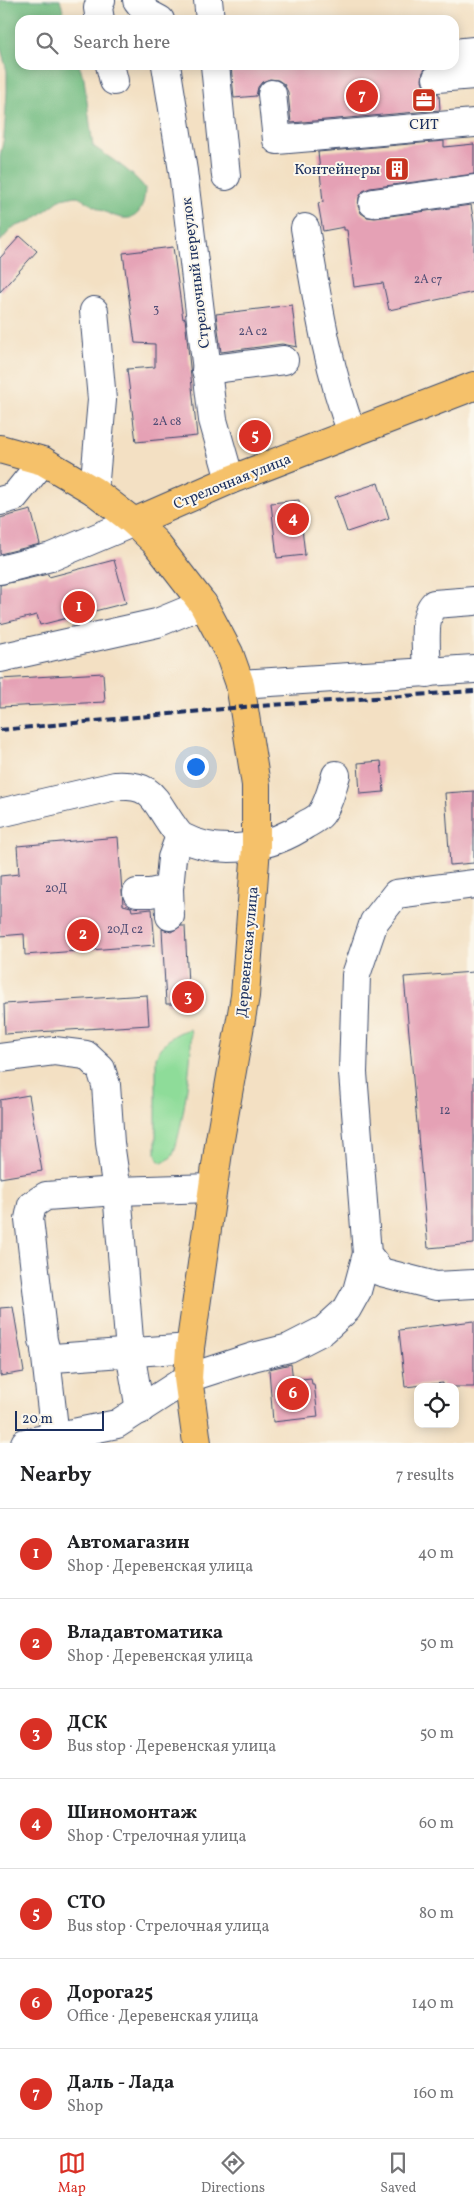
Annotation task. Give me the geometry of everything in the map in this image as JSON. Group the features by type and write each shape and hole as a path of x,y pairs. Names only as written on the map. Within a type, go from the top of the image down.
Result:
{"main road":[{"name":"Стрелочная улица","path":"134,522 230,480 474,386"},
{"path":"0,449 43,461 94,491 134,522"},
{"name":"Деревенская улица","path":"134,522 154,542 203,604 229,654 240,684 256,785 256,847 245,996 212,1188 190,1348 189,1380 197,1443"}],"lane":[{"path":"99,15 98,8 101,0"},
{"path":"137,0 151,15"},
{"path":"157,0 159,15"},
{"path":"208,0 210,15"},
{"path":"459,52 474,51"},
{"name":"Стрелочный переулок","path":"167,70 184,181 213,420 230,480"},
{"path":"215,70 226,176"},
{"path":"437,78 474,75"},
{"path":"272,94 277,140 474,123"},
{"path":"373,203 474,189"},
{"path":"305,228 326,346 339,398 352,434"},
{"path":"94,311 102,400 94,491"},
{"path":"206,370 284,360"},
{"path":"0,501 14,497 43,461"},
{"path":"0,570 51,557 134,522"},
{"path":"427,673 426,633 428,610 434,604 474,601"},
{"path":"0,658 157,623 203,604"},
{"path":"240,684 474,669"},
{"path":"0,813 115,786 133,785 148,791 157,800 180,836 208,847 256,847 297,830 320,816 336,775"},
{"path":"136,893 150,893 170,902 172,858 180,836"},
{"path":"25,1443 117,1424 189,1380 253,1357 289,1348 324,1330 347,1309 354,1297 367,1254 353,1072 356,975 374,922 396,894 431,888 474,884"},
{"path":"0,1058 54,1052 86,1055 101,1069 106,1085 110,1143 117,1191 130,1352 140,1410"},
{"path":"56,1437 29,1219 32,1205 46,1196 117,1191 212,1188"},
{"path":"367,1254 381,1272 436,1286 474,1284"},
{"path":"45,1349 47,1356 54,1358 190,1348"}],"green space":[{"path":"0,0 60,0 64,15 15,15 15,70 81,70 84,79 93,146 127,170 145,188 143,204 137,214 129,218 120,217 109,214 76,196 61,199 33,220 12,228 0,242 0,157 4,137 7,71 0,45"},
{"path":"190,1029 191,1054 189,1072 176,1147 172,1156 162,1163 158,1160 156,1153 156,1057 170,1039"}],"building":[{"path":"231,70 424,70 422,80 424,86 430,92 439,94 440,110 291,123 288,92 284,84 278,80 270,79 262,82 258,87 256,96 234,98"},
{"path":"444,141 444,147 474,144 474,174 370,188 363,191 359,197 358,206 361,213 367,217 375,218 471,205 474,223 474,292 389,310 383,283 354,287 347,230 344,230 344,227 323,231 318,203 323,202 318,152"},
{"path":"20,236 37,251 0,292 0,258"},
{"path":"173,247 183,319 185,318 197,436 136,442 127,369 155,367 155,344 135,343 123,253"},
{"path":"292,305 297,347 282,344 221,352 216,314"},
{"path":"378,483 389,518 347,532 335,497"},
{"path":"299,500 305,555 277,558 271,503"},
{"path":"31,510 40,544 0,554 0,518"},
{"path":"114,560 126,603 40,625 37,615 0,624 0,585 48,574 49,577"},
{"path":"103,673 105,702 0,707 0,679"},
{"path":"381,761 384,792 360,794 358,763"},
{"path":"474,791 474,863 450,865 445,793"},
{"path":"118,837 123,905 131,907 132,911 152,909 155,945 25,955 24,934 0,936 0,876 19,874 17,846"},
{"path":"181,926 185,926 189,1004 166,1004 162,929 171,932"},
{"path":"474,972 474,1244 428,1248 404,977"},
{"path":"147,995 149,1025 5,1034 4,1004"},
{"path":"29,1095 42,1171 0,1178 0,1100"},
{"path":"13,1307 24,1372 0,1376 0,1308"},
{"path":"474,1321 474,1387 459,1387 459,1383 414,1383 414,1386 405,1387 399,1330"},
{"path":"291,1364 293,1380 311,1378 312,1384 314,1384 318,1417 273,1422 269,1369"}],"railway":[{"path":"0,730 244,707 474,691"}],"place":[{"name":"Даль - Лада","path":"362,96"},
{"name":"СИТ","path":"424,100"},
{"name":"Контейнеры","path":"397,169"},
{"name":"СТО","path":"255,436"},
{"name":"Шиномонтаж","path":"293,519"},
{"name":"Автомагазин","path":"79,607"},
{"name":"Владавтоматика","path":"83,935"},
{"name":"ДСК","path":"188,997"},
{"name":"Дорога25","path":"293,1394"}]}
